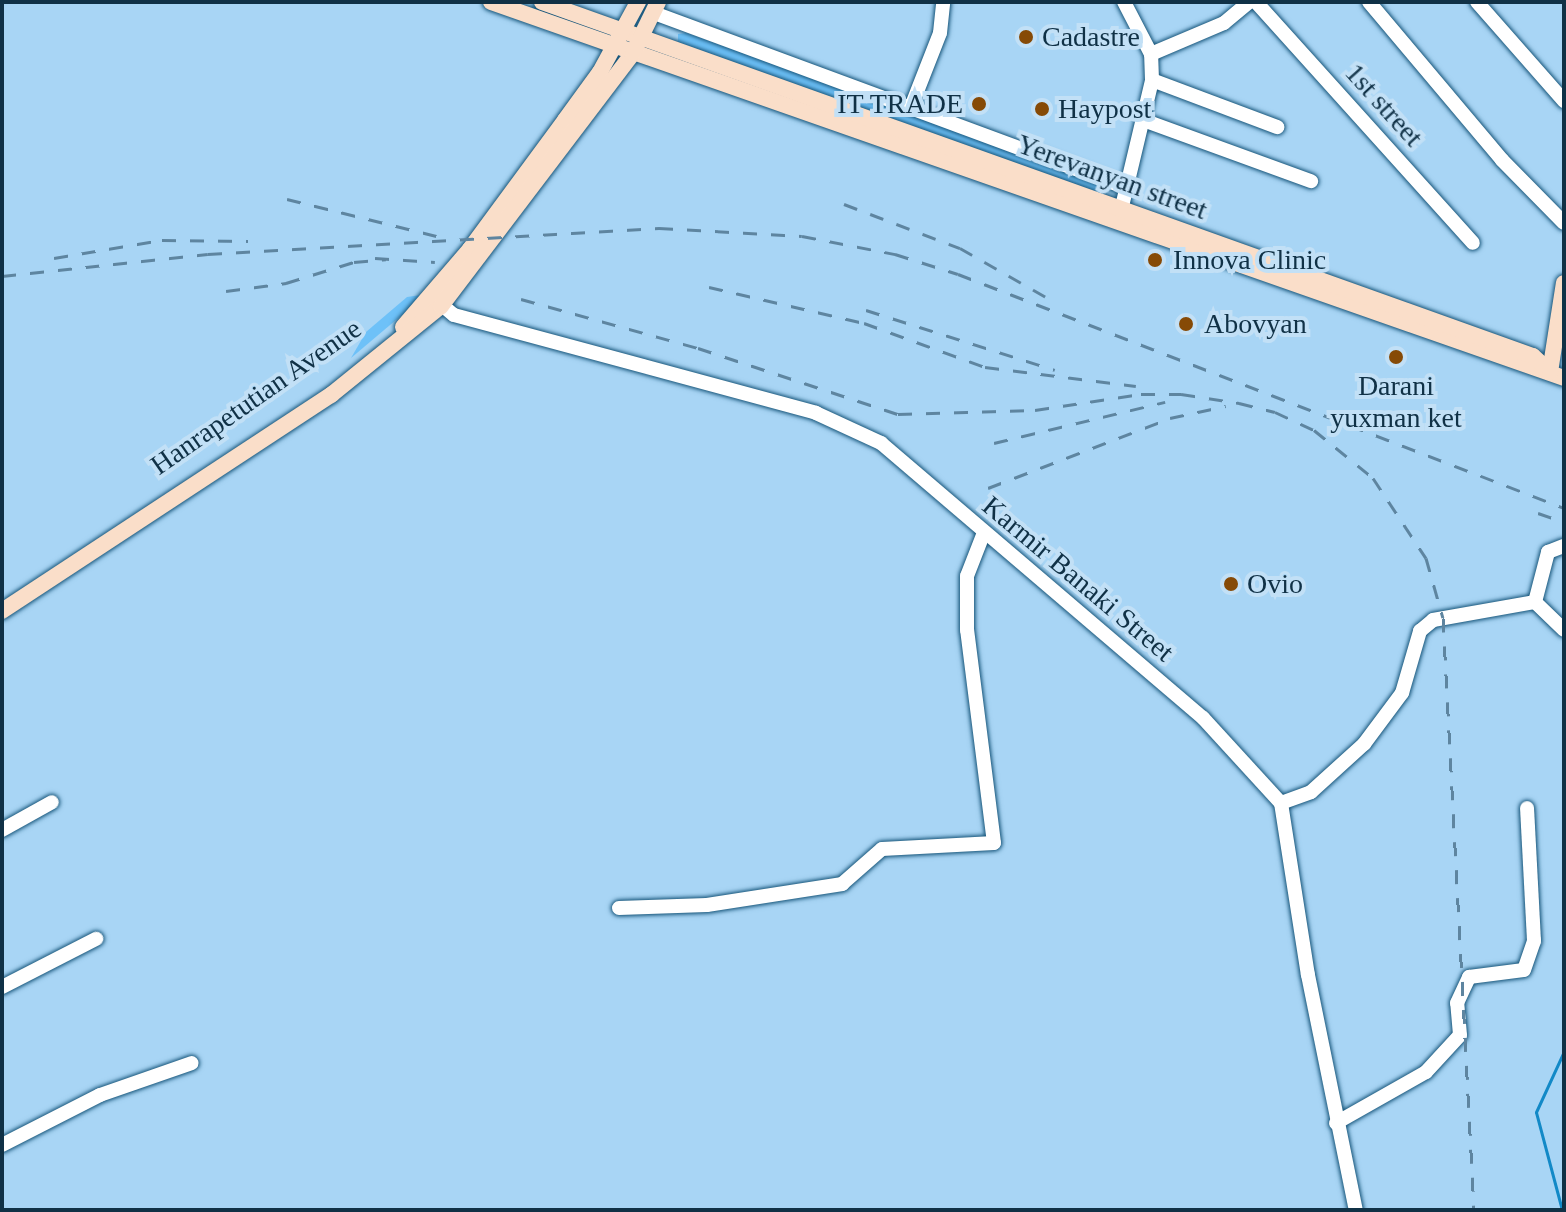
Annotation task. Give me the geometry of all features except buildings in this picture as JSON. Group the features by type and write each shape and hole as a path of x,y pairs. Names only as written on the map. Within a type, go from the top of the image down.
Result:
{"main road":[{"path":"491,2 616,46 637,45"},
{"path":"542,2 624,31 637,45"},
{"name":"Hanrapetutian Avenue","path":"441,299 616,46 638,2"},
{"name":"Hanrapetutian Avenue","path":"2,599 338,378 441,299 637,45 656,8"},
{"name":"Yerevanyan street","path":"637,45 1120,215 1525,368 1557,375"},
{"path":"1557,375 1564,283"},
{"path":"2,611 331,395 441,299"}],"street":[{"path":"911,107 940,33 943,2"},
{"path":"1120,215 1152,80 1151,54 1124,2"},
{"path":"1151,54 1224,23 1249,2"},
{"name":"1st street","path":"1256,2 1473,243"},
{"path":"1369,2 1502,160 1564,223"},
{"path":"1477,2 1564,101"},
{"path":"656,8 1127,188"},
{"path":"1152,80 1277,127"},
{"path":"1143,120 1311,181"},
{"name":"Karmir Banaki Street","path":"441,299 454,315 547,344 816,413 881,443 983,535 1203,718 1281,803"},
{"path":"619,908 707,905 842,884 882,849 994,843 967,630 967,576 983,535"},
{"path":"1535,602 1548,552 1564,546"},
{"path":"1356,1210 1336,1123 1281,803 1311,792 1364,744 1402,693 1420,631 1433,620 1535,602"},
{"path":"1535,602 1564,630"},
{"path":"2,830 52,802"},
{"path":"1336,1123 1426,1072 1460,1035 1457,1003 1469,977 1524,970 1534,941 1527,808"},
{"path":"2,987 96,939"},
{"path":"2,1145 100,1095 192,1063"}],"shaded area":[{"path":"686,33 1098,179 1104,189 1097,193 678,42 678,34"},
{"path":"421,295 422,298 351,358 366,332 407,297"}],"waterway":[{"path":"1562,1210 1536,1112 1564,1051"}],"railway":[{"path":"287,199 437,236"},
{"path":"844,204 960,248 1051,300"},
{"path":"2,276 208,254 659,228 802,236 895,254 958,274 1564,508"},
{"path":"54,258 162,240 248,241"},
{"path":"375,258 435,262"},
{"path":"226,291 286,283 354,262 386,259"},
{"path":"709,287 864,323 985,367 1136,386"},
{"path":"521,299 698,348 898,414 1035,410 1141,394 1181,394 1239,403 1275,412 1314,430 1373,478 1426,558 1443,618 1474,1210"},
{"path":"866,310 1055,370"},
{"path":"994,443 1165,402"},
{"path":"988,488 1170,418 1226,406"},
{"path":"1538,513 1564,522"}],"place":[{"name":"Cadastre","path":"1026,37"},
{"name":"IT TRADE","path":"979,104"},
{"name":"Haypost","path":"1042,109"},
{"name":"Innova Clinic","path":"1155,260"},
{"name":"Abovyan","path":"1186,324"},
{"name":"Darani yuxman ket","path":"1396,357"},
{"name":"Ovio","path":"1231,584"}]}
